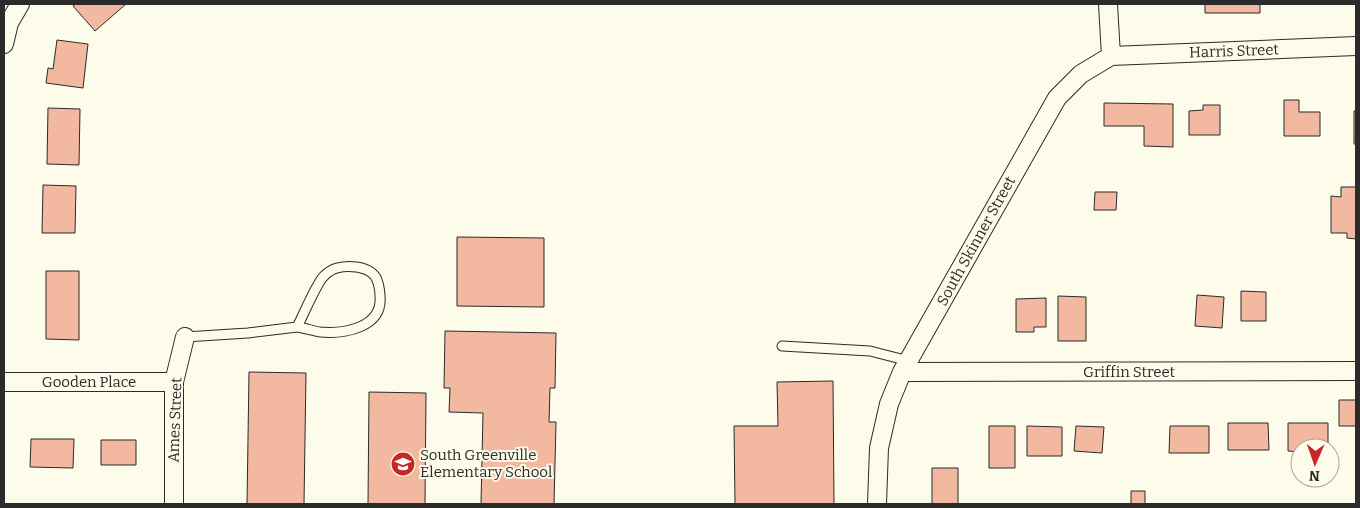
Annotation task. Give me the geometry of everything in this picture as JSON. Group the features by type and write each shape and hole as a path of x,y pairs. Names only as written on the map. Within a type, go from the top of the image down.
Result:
{"street":[{"path":"4,44 8,23 20,4"},
{"path":"1108,4 1111,56"},
{"name":"Harris Street","path":"1111,56 1356,46"},
{"name":"South Skinner Street","path":"877,504 879,448 889,404 906,367 1057,98 1080,74 1111,56"},
{"name":"Ames Street","path":"174,504 174,382 185,337"},
{"name":"Griffin Street","path":"906,367 1356,371"},
{"name":"Gooden Place","path":"4,382 174,382"}],"lane":[{"path":"185,337 248,333 298,327 320,332 359,328 372,321 378,314 381,302 380,290 374,275 365,269 349,266 335,268 322,277 298,327"},
{"path":"782,346 870,351 906,367"}],"building":[{"path":"76,4 126,4 95,31 73,6"},
{"path":"1205,4 1260,4 1260,13 1205,13"},
{"path":"57,40 88,44 83,88 46,83 48,68 53,69"},
{"path":"1284,100 1299,100 1299,112 1320,112 1320,136 1284,136"},
{"path":"1104,103 1173,104 1173,147 1144,146 1144,126 1104,126"},
{"path":"1203,105 1220,105 1220,135 1189,135 1189,111 1203,110"},
{"path":"48,108 80,109 79,165 47,164"},
{"path":"1354,111 1356,111 1356,144 1354,144"},
{"path":"43,185 76,186 75,233 42,233"},
{"path":"1341,187 1356,187 1356,239 1347,238 1347,233 1331,233 1331,196 1341,197"},
{"path":"1095,192 1117,192 1116,210 1094,210"},
{"path":"457,237 544,238 544,307 457,306"},
{"path":"46,271 79,271 79,340 46,339"},
{"path":"1241,291 1266,292 1266,321 1241,321"},
{"path":"1197,295 1224,297 1222,328 1195,326"},
{"path":"1058,296 1086,297 1086,341 1058,341"},
{"path":"1046,298 1046,327 1034,327 1034,332 1016,332 1016,299"},
{"path":"445,331 556,333 555,388 550,388 549,422 556,422 554,504 481,504 483,413 449,412 450,388 444,388"},
{"path":"249,372 306,373 304,504 247,504"},
{"path":"833,381 834,504 735,504 734,426 778,426 777,382"},
{"path":"369,392 426,393 425,504 368,504"},
{"path":"1339,400 1356,400 1356,426 1339,426"},
{"path":"1228,423 1268,423 1269,450 1228,450"},
{"path":"1288,423 1328,423 1328,438 1290,438 1290,451 1288,451"},
{"path":"989,426 1015,426 1015,468 989,468"},
{"path":"1027,426 1062,427 1062,456 1027,456"},
{"path":"1076,426 1104,427 1102,453 1074,451"},
{"path":"1170,426 1209,426 1209,453 1169,453"},
{"path":"31,439 74,439 73,468 30,467"},
{"path":"101,440 136,440 136,465 101,465"},
{"path":"932,468 958,468 958,504 932,504"},
{"path":"1131,491 1145,491 1145,504 1131,504"}],"place":[{"name":"South Greenville Elementary School","path":"403,464"}]}
